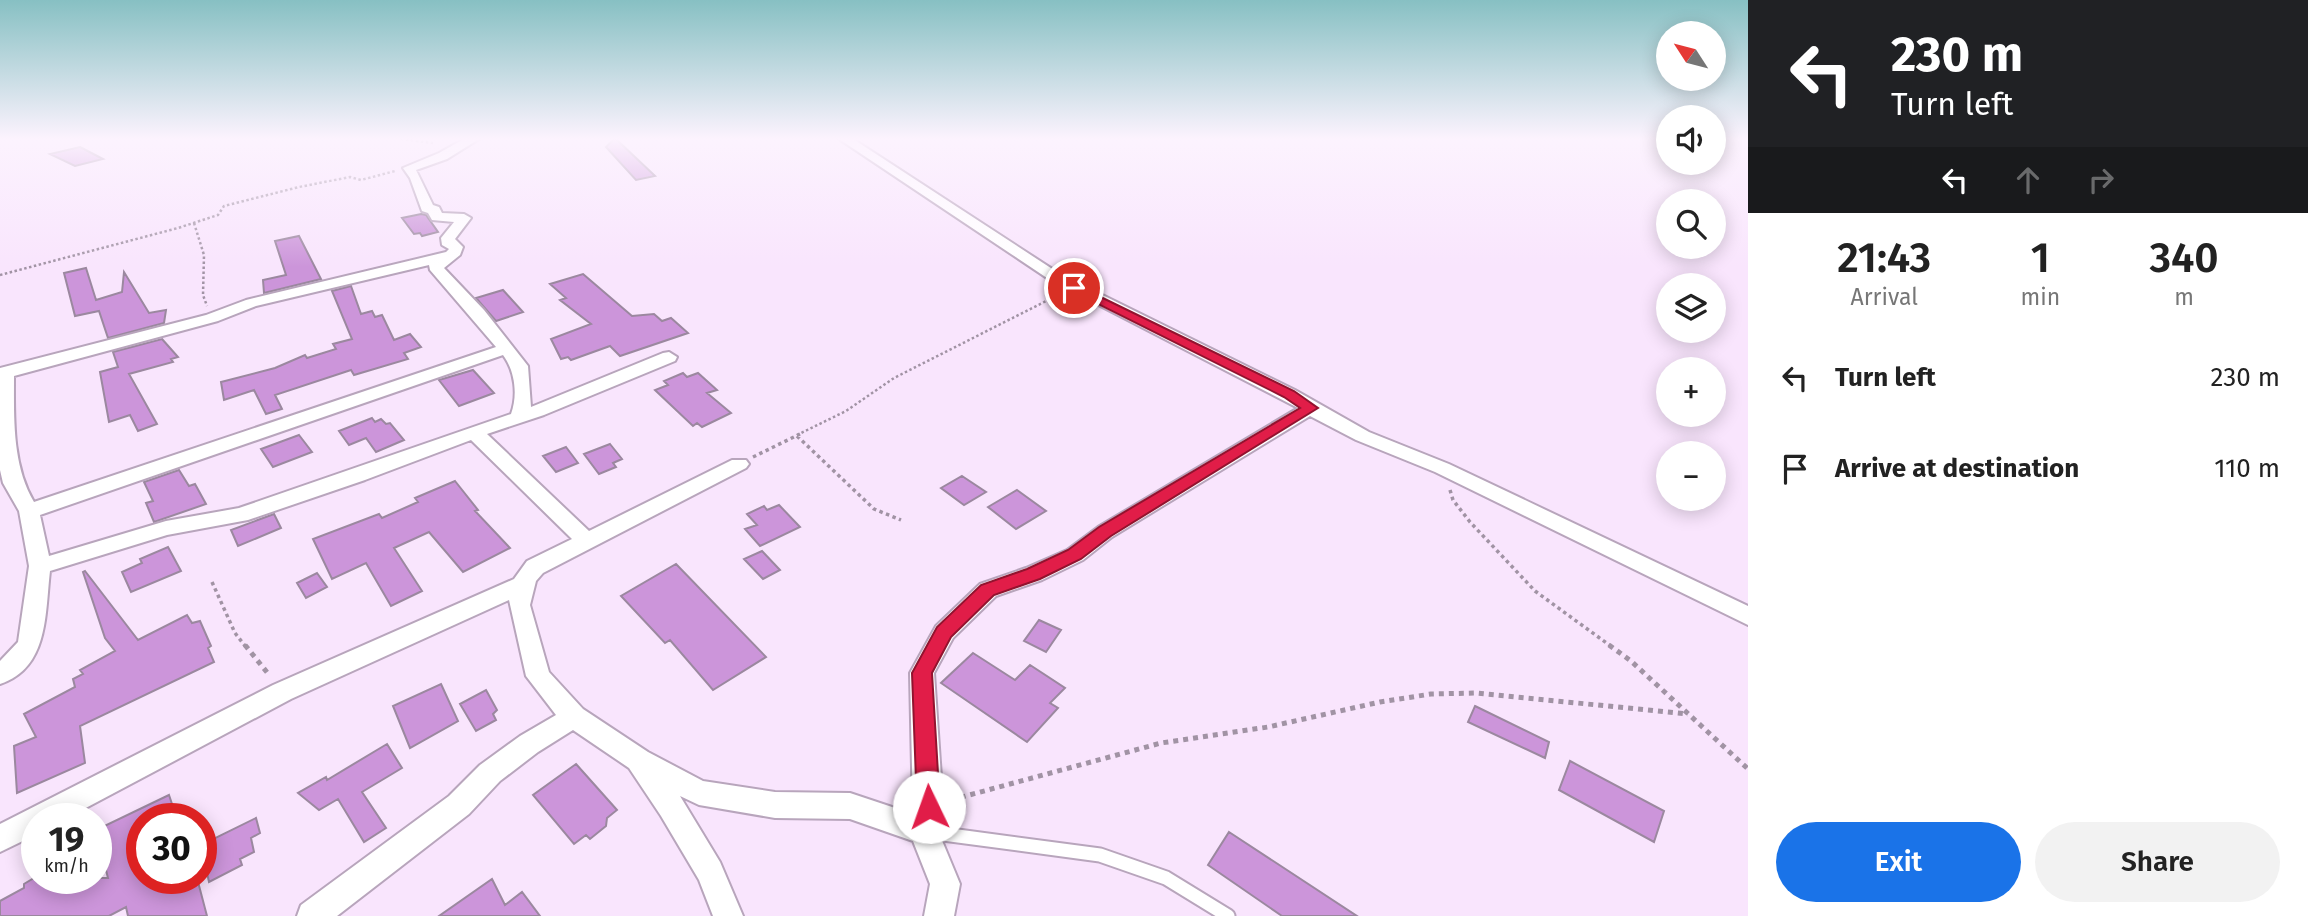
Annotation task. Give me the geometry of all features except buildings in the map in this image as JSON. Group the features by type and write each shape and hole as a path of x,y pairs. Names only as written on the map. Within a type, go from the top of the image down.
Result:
{"street":[{"path":"417,182 427,208 434,210 437,217 464,218 448,238 447,242 456,247 454,252 435,266 435,270 478,313 523,372 521,384 524,403 518,418"},
{"path":"909,182 1039,268 1074,288 1289,394 1310,408 1406,456 1443,468 1748,616"},
{"path":"0,674 15,664 30,644 40,566 29,511 5,462 2,373 212,318 251,303 448,256"},
{"path":"29,511 505,349"},
{"path":"40,566 166,528 241,515 518,418 669,357"},
{"path":"940,916 944,884 926,819 922,673 944,632 988,590 1034,574 1074,555 1105,532 1310,408"},
{"path":"474,432 586,540"},
{"path":"739,464 535,567 522,585 519,605 538,676 574,717 638,760 699,793 775,805 850,806 926,819"},
{"path":"68,803 282,692 522,585"},
{"path":"312,916 459,805 490,773 574,717"},
{"path":"638,760 671,807 710,872 728,916"},
{"path":"0,839 21,828"}],"lane":[{"path":"926,819 1100,855 1166,878 1228,916"}],"path":[{"path":"0,275 194,223 218,215 224,206 259,196 327,182"},
{"path":"194,223 204,254 203,295 212,318"},
{"path":"739,464 846,411 894,377 1074,288"},
{"path":"797,436 874,509 901,520"},
{"path":"1443,468 1453,500 1470,522 1535,590 1631,661 1748,769"},
{"path":"212,582 235,633 282,692"},
{"path":"926,819 1161,743 1268,727 1380,702 1431,694 1476,693 1688,714"}],"route":[{"path":"929,807 922,673 944,632 988,590 1034,574 1074,555 1105,532 1310,408 1289,394 1074,288"}]}
